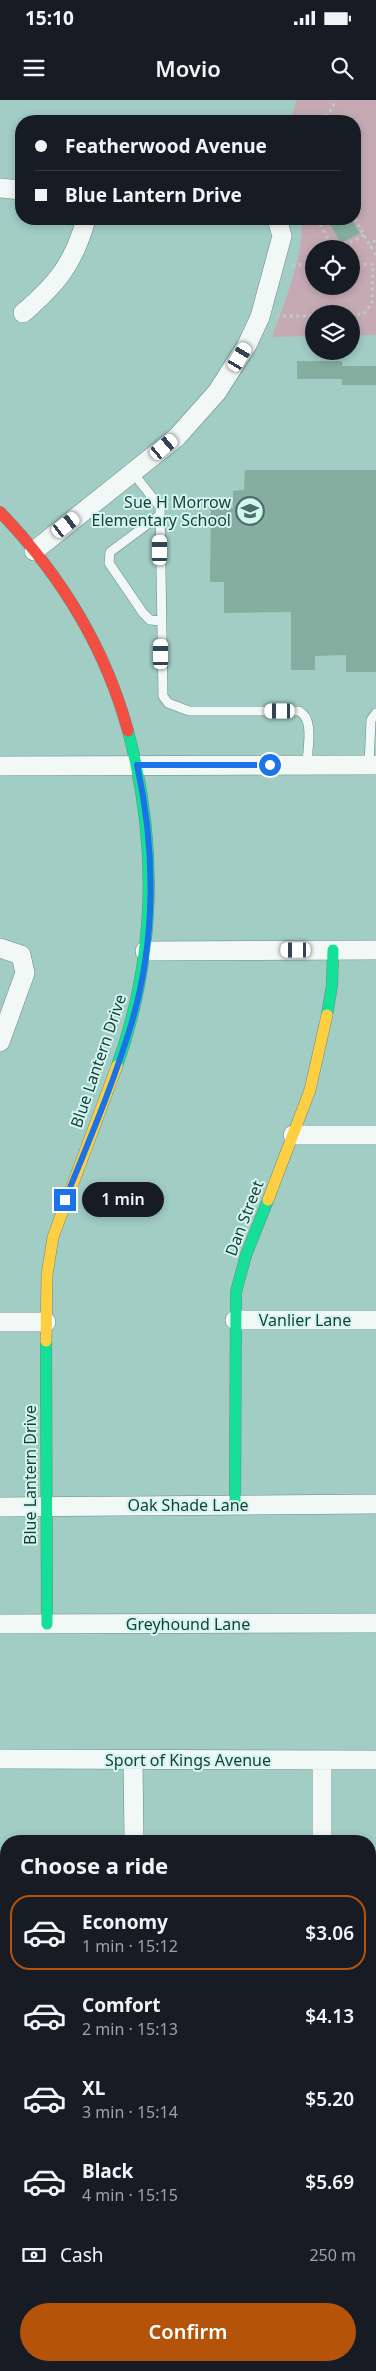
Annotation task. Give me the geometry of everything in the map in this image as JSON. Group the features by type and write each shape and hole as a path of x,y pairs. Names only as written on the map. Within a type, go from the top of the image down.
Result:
{"street":[{"path":"0,188 15,189"},
{"path":"23,312 47,292 64,272 74,255 84,225"},
{"path":"34,551 177,437 217,392 247,345 260,317 277,261 282,236 279,225"},
{"name":"Blue Lantern Drive","path":"0,512 34,551 82,618 95,645 114,688 137,765 149,836 150,904 140,986 131,1024 117,1067 56,1228 46,1281 47,1624"},
{"path":"0,766 373,764"},
{"path":"0,948 21,955 25,974 0,1042"},
{"name":"Dan Street","path":"235,1505 236,1292 241,1270 310,1090 326,1023 332,985 333,950"},
{"path":"145,951 376,950"},
{"path":"293,1135 376,1135"},
{"name":"Vanlier Lane","path":"235,1320 376,1320"},
{"path":"0,1322 46,1322"},
{"name":"Oak Shade Lane","path":"0,1507 376,1504"},
{"name":"Greyhound Lane","path":"0,1624 376,1623"},
{"name":"Sport of Kings Avenue","path":"0,1759 376,1760"},
{"path":"134,1760 134,1835"},
{"path":"322,1760 322,1835"}],"lane":[{"path":"133,473 156,499 160,507 161,688 168,703 189,711 299,711 304,714 308,721 307,765"},
{"path":"160,515 110,552 108,558 143,613 150,620 161,621"},
{"path":"373,764 371,720 376,713"}],"path":[{"path":"326,115 332,109 335,100"},
{"path":"320,225 329,240"},
{"path":"358,225 376,256"},
{"path":"355,240 364,235"},
{"path":"371,248 376,237"},
{"path":"292,265 305,264"},
{"path":"360,264 374,264 372,304 364,314 360,314"},
{"path":"276,316 305,316"}],"shaded area":[{"path":"296,100 376,100 376,335 360,335 360,305 305,305 305,336 272,337 293,278 300,245 301,225 361,225 361,115 292,115"}],"building":[{"path":"330,225 355,225 360,233 347,240 339,240"},
{"path":"297,361 342,361 342,366 376,366 376,385 342,385 342,379 297,379"},
{"name":"Sue H Morrow Elementary School","path":"245,470 376,470 376,672 346,672 346,655 315,656 315,670 291,670 291,612 224,613 224,582 210,582 211,508 233,508 233,491 244,490"}],"traffic: fast":[{"path":"117,1066 130,1025 139,983 146,941 148,899 148,857 144,815 138,773 128,731"},
{"path":"327,1015 332,985 333,950"},
{"path":"235,1505 236,1292 246,1255 268,1200"},
{"path":"46,1341 47,1624"}],"traffic: slow":[{"path":"268,1200 310,1090 327,1015"},
{"path":"46,1341 47,1275 53,1237 117,1066"}],"traffic: jam":[{"path":"0,512 42,561 78,613 107,670 128,731"}],"place":[{"name":"Sue H Morrow Elementary School","path":"250,511"}],"route":[{"path":"65,1200 117,1067 131,1024 140,986 149,916 150,870 149,836 137,765 270,765"}]}
